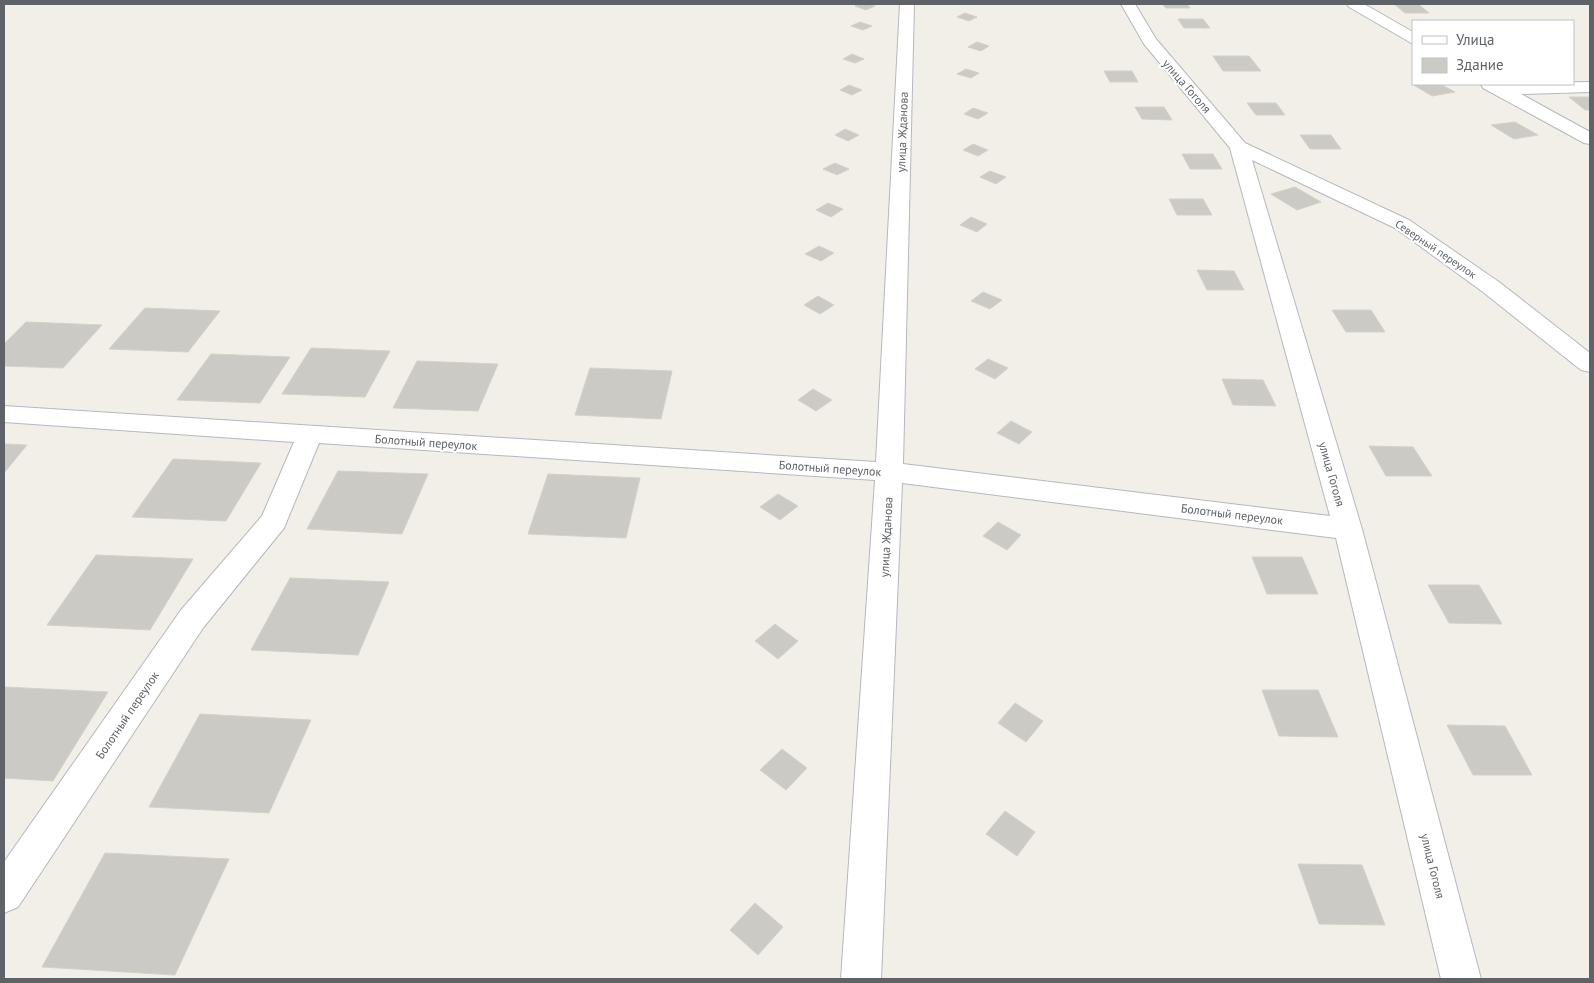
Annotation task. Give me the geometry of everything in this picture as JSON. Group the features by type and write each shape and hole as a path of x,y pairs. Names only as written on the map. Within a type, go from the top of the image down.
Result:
{"street":[{"name":"улица Жданова","path":"862,979 889,472 907,4"},
{"name":"улица Гоголя","path":"1128,4 1149,41 1239,147 1348,529 1461,979"},
{"path":"1354,4 1412,37"},
{"path":"1494,87 1590,87"},
{"path":"1494,87 1590,139"},
{"name":"Северный переулок","path":"1239,147 1402,224 1491,287 1590,365"},
{"name":"Болотный переулок","path":"4,414 889,472 1348,529"},
{"name":"Болотный переулок","path":"4,894 192,619 274,521 310,434"}],"building":[{"path":"860,4 875,6 866,10 855,6"},
{"path":"1162,4 1187,4 1190,8 1166,8"},
{"path":"1394,4 1418,4 1429,13 1405,13"},
{"path":"965,13 977,17 969,21 957,17"},
{"path":"1178,19 1203,19 1210,28 1184,28"},
{"path":"860,22 872,26 863,30 851,26"},
{"path":"977,42 989,46 981,51 968,47"},
{"path":"852,54 864,59 855,63 843,59"},
{"path":"1213,56 1249,56 1261,71 1223,71"},
{"path":"966,69 979,73 971,78 957,74"},
{"path":"1104,71 1132,71 1138,82 1110,82"},
{"path":"849,85 862,90 852,95 840,90"},
{"path":"1414,85 1442,85 1455,92 1432,96"},
{"path":"1569,97 1590,97 1590,110 1585,110"},
{"path":"1247,103 1276,103 1285,115 1256,115"},
{"path":"1135,107 1164,107 1172,120 1142,119"},
{"path":"973,108 988,113 978,119 964,114"},
{"path":"1515,122 1538,135 1514,139 1491,125"},
{"path":"845,129 859,135 848,141 835,135"},
{"path":"1300,135 1331,135 1341,149 1310,149"},
{"path":"973,144 988,150 978,156 963,150"},
{"path":"1182,154 1213,154 1222,169 1190,169"},
{"path":"835,163 849,169 837,175 823,169"},
{"path":"990,171 1006,177 996,184 980,177"},
{"path":"1295,187 1321,202 1297,210 1271,194"},
{"path":"1169,199 1203,199 1212,215 1177,215"},
{"path":"828,203 843,209 831,217 816,210"},
{"path":"971,217 987,224 977,232 960,225"},
{"path":"819,246 834,253 821,261 805,254"},
{"path":"1197,270 1234,271 1244,290 1207,290"},
{"path":"983,292 1002,300 990,309 971,301"},
{"path":"818,296 834,305 820,314 804,305"},
{"path":"145,308 220,311 188,352 109,349"},
{"path":"1332,310 1371,310 1385,332 1346,332"},
{"path":"26,322 102,325 63,368 4,366 4,344"},
{"path":"311,348 390,351 365,397 282,394"},
{"path":"211,354 290,357 260,403 177,400"},
{"path":"988,359 1008,368 995,379 975,369"},
{"path":"417,361 498,364 478,411 393,408"},
{"path":"590,368 672,371 661,419 575,415"},
{"path":"1222,379 1263,380 1276,406 1233,405"},
{"path":"813,389 832,400 816,411 798,400"},
{"path":"1011,421 1032,432 1019,444 997,433"},
{"path":"4,444 27,445 4,473"},
{"path":"1369,446 1413,447 1432,476 1386,476"},
{"path":"173,459 261,463 226,521 132,517"},
{"path":"338,471 428,474 402,534 307,529"},
{"path":"548,474 640,478 626,538 528,534"},
{"path":"778,494 798,506 780,520 760,507"},
{"path":"998,522 1021,535 1007,550 983,536"},
{"path":"96,555 193,559 150,630 47,625"},
{"path":"1252,557 1302,557 1318,594 1267,594"},
{"path":"290,578 389,582 358,655 251,650"},
{"path":"1428,585 1479,585 1502,624 1449,623"},
{"path":"775,624 798,641 778,659 755,641"},
{"path":"4,687 108,692 53,781 4,778"},
{"path":"1262,690 1318,690 1338,737 1279,736"},
{"path":"1015,703 1043,721 1026,742 998,723"},
{"path":"200,714 311,720 269,813 149,807"},
{"path":"1447,725 1505,726 1532,775 1473,775"},
{"path":"782,749 807,768 786,790 760,770"},
{"path":"1005,811 1035,832 1017,856 986,834"},
{"path":"105,853 229,859 175,975 42,967"},
{"path":"1298,864 1362,865 1385,925 1319,924"},
{"path":"755,903 783,927 758,955 730,930"}]}
